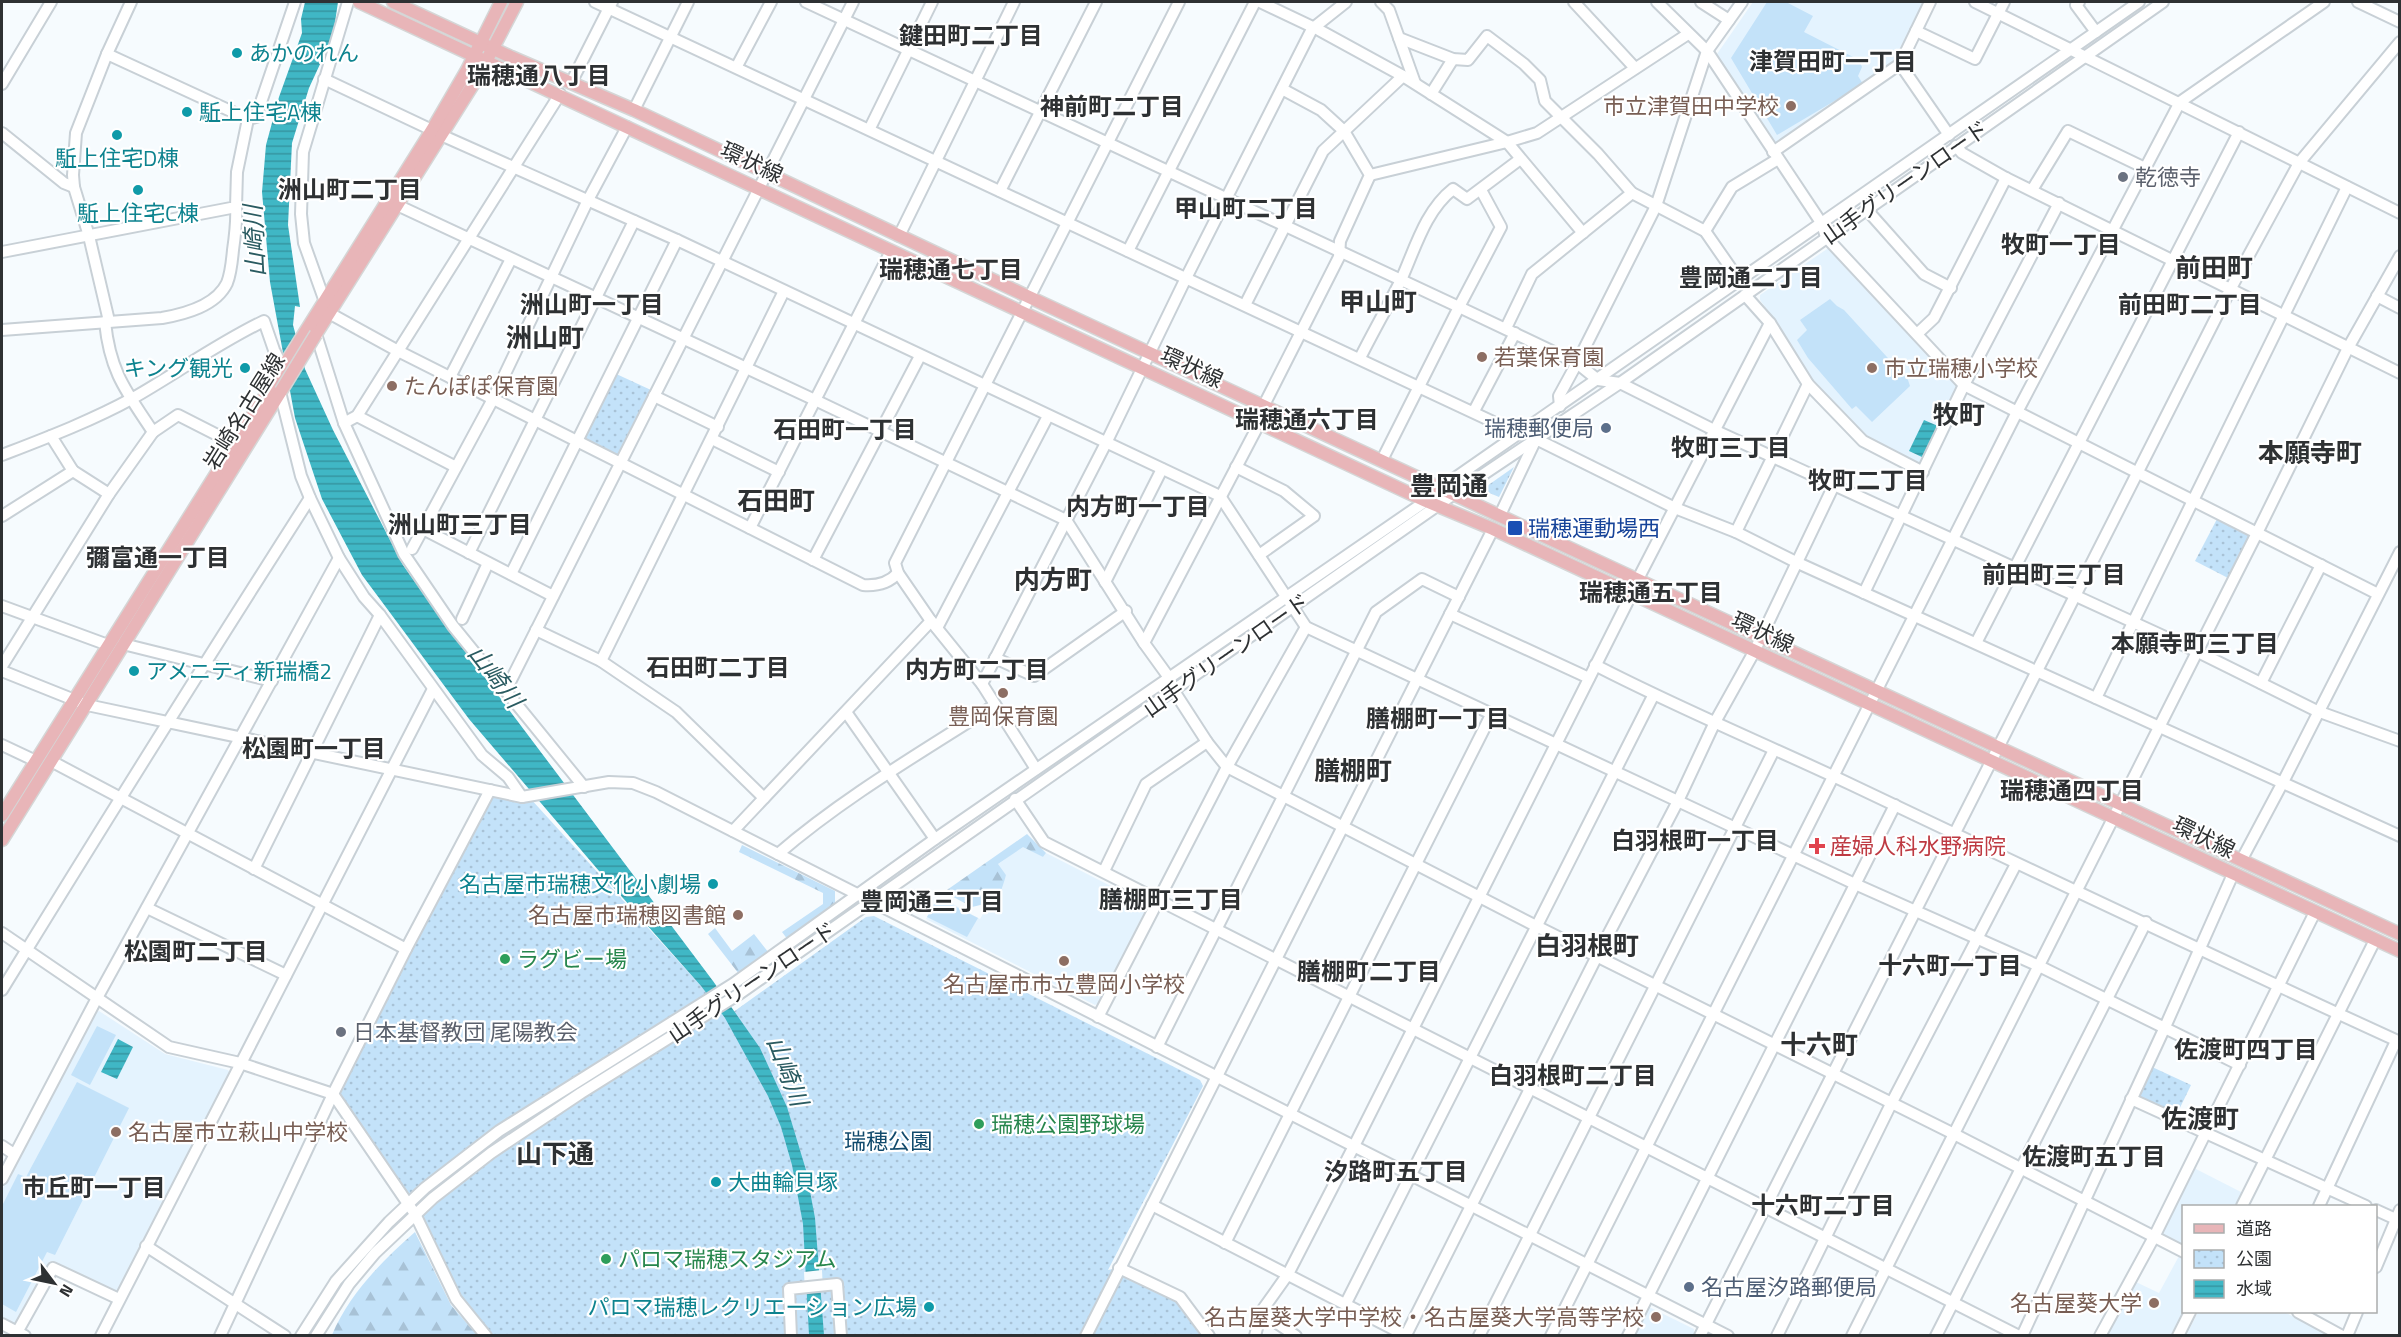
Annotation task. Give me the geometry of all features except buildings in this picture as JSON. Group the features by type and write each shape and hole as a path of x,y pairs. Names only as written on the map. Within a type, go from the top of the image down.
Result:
{"main road":[{"name":"環状線","path":"359,2 1022,310 1426,501 1632,593 1868,705 2400,951"},
{"name":"環状線","path":"393,2 480,43 634,110 1029,297 2400,934"},
{"name":"岩崎名古屋線","path":"2,840 397,205 437,132 501,2"},
{"name":"岩崎名古屋線","path":"2,815 324,299 486,61 517,2"}],"street":[{"path":"2,84 51,2"},
{"path":"131,2 107,54 76,133 74,187 89,236 107,321 109,353 116,375 153,432"},
{"path":"107,54 248,119 256,117 295,2"},
{"path":"348,2 303,152 301,214 304,243 330,313 398,351 863,585 889,581 898,573"},
{"path":"595,2 610,5 671,37 870,128 935,161 1519,434"},
{"path":"634,110 688,2"},
{"path":"737,66 771,2"},
{"path":"806,2 1510,330 1577,363 1598,380 1620,383 1714,430 2198,652 2317,711 2400,741"},
{"path":"510,682 853,2"},
{"path":"870,128 932,2"},
{"path":"899,236 1014,2"},
{"path":"1000,190 1096,2"},
{"path":"1036,769 982,684 934,625 898,573 895,563 1179,2"},
{"path":"1128,251 1255,2"},
{"path":"1260,2 1402,76 1507,142 1583,233"},
{"path":"982,684 1106,443 1312,28 1346,2"},
{"path":"1382,2 1389,10 1415,84"},
{"path":"1574,2 1635,68"},
{"path":"1657,2 1707,51 1822,224 1826,237 1964,386 2378,594"},
{"path":"1701,2 1729,20"},
{"path":"1560,406 1559,396 1656,206 1707,51 1742,2"},
{"path":"1705,231 1732,187 1900,64 1930,2"},
{"path":"1975,2 2400,213"},
{"path":"1916,31 1975,59 2004,2"},
{"path":"2079,2 2076,5 2096,32"},
{"name":"山手グリーンロード","path":"316,1335 349,1284 375,1253 415,1214 491,1153 581,1093 706,1016 736,989 935,839 1170,679 1284,596 1426,501 1442,487 2139,2"},
{"name":"山手グリーンロード","path":"301,1335 336,1281 367,1245 408,1203 499,1131 698,1007 736,989 870,901 1293,609 1454,494 1620,383 2163,2"},
{"path":"1551,1335 2017,412 2180,102 2324,2"},
{"path":"2358,2 2400,22"},
{"path":"571,83 610,5"},
{"path":"1360,358 1401,280 1422,232 1441,199 1453,189 1467,199 1481,190 1517,156 1537,133 1688,34"},
{"path":"1400,38 1453,58 1468,60 1488,36 1524,64 1540,80 1545,101 1598,154 1632,193 1705,231 1739,280"},
{"path":"1700,1335 2231,288 2299,163 2400,42"},
{"path":"1431,94 1453,58"},
{"path":"1900,64 1948,135"},
{"path":"1245,305 1323,151 1402,76"},
{"path":"324,79 514,168 677,240 1220,496 1306,627 1794,853 1856,884 2039,966 2240,1065"},
{"path":"1282,89 1321,110 1344,131 1370,174"},
{"path":"344,423 357,416 560,94"},
{"path":"2,330 181,315 215,297 228,280 234,240 237,172 248,119"},
{"path":"412,549 494,399 588,200 627,127"},
{"path":"2032,190 2068,130 2145,168"},
{"path":"1976,643 2239,132"},
{"path":"2,133 64,183 74,187"},
{"path":"1370,174 1537,133"},
{"path":"1956,146 1962,153 2007,178 2400,373"},
{"path":"1264,405 1339,257 1340,241 1370,174"},
{"path":"1917,334 1934,318 2007,178"},
{"path":"2096,698 2347,187"},
{"path":"1382,460 1501,227 1481,190"},
{"path":"1474,411 1532,274 1632,193"},
{"path":"1864,593 1964,386 2059,202"},
{"path":"397,205 1066,520 1144,644 1170,679 1174,691 1207,742 1227,768 1478,897 1954,1134 2182,1251"},
{"path":"2,242 7,251 236,207"},
{"path":"1867,210 1924,274 1951,288"},
{"path":"469,553 634,221"},
{"path":"511,574 677,240"},
{"path":"750,528 891,251"},
{"path":"1852,1335 2198,652 2348,348 2400,256"},
{"path":"450,377 511,259"},
{"path":"601,661 747,370 784,291"},
{"path":"1745,295 1770,323 1808,384 1863,441 1923,472"},
{"path":"2377,296 2400,308"},
{"path":"2,455 51,436 131,399 230,337 264,321 282,366"},
{"path":"1638,579 1770,323"},
{"path":"316,334 344,423 404,554 453,626 581,788"},
{"path":"813,560 920,356"},
{"path":"1736,532 1808,384"},
{"path":"281,392 301,476 339,558 364,597 380,615 483,755 508,777 525,797"},
{"path":"654,396 718,427"},
{"path":"2,666 109,494 153,432 178,415 234,443"},
{"path":"357,416 456,467"},
{"path":"733,831 846,712 934,625 1009,493 1048,416"},
{"path":"1144,644 1260,422"},
{"path":"51,436 73,471 109,494"},
{"path":"712,439 778,472"},
{"path":"1500,515 1536,439 1675,508 1736,532 1798,563 2400,836"},
{"path":"1236,467 1284,491 1314,516 1259,555"},
{"path":"1105,582 1162,469"},
{"path":"2,516 73,471"},
{"path":"1152,1204 1407,1335 1530,1088 1678,801 1715,722 1754,651 1834,485"},
{"path":"2,990 169,723 202,665 310,498"},
{"path":"423,529 553,596"},
{"path":"1086,1335 1493,529"},
{"path":"2242,859 2399,553"},
{"path":"2,1179 97,998 339,558"},
{"path":"462,619 488,563"},
{"path":"2261,683 2321,565"},
{"path":"1157,1047 1376,612 1422,579 1458,597"},
{"path":"1255,1335 1261,1312 1288,1274 1632,593"},
{"path":"2,606 108,645"},
{"path":"995,658 1034,676 1125,611"},
{"path":"1450,614 1589,678"},
{"path":"254,868 313,754 380,615"},
{"path":"1098,1017 1227,768 1306,627"},
{"path":"536,630 601,661 676,712 764,798"},
{"path":"123,644 272,681"},
{"path":"1595,665 1653,696 1833,776 2398,1042 2319,1205"},
{"path":"2,671 87,705 525,797 609,782 633,783 656,792 857,896 1728,1335"},
{"path":"101,1335 433,689"},
{"path":"1346,1303 1653,696"},
{"path":"778,854 888,774 995,705"},
{"path":"846,712 935,839"},
{"path":"1225,1243 1492,713"},
{"path":"1104,871 1146,784 1207,742"},
{"path":"2,745 36,761"},
{"path":"1479,1335 1774,750"},
{"path":"51,761 406,949"},
{"path":"220,1335 333,1094 490,790"},
{"path":"1015,799 1044,842 2020,1335 2132,1099 2233,874"},
{"path":"1628,1335 1895,805"},
{"path":"1777,1335 1891,1104 2016,864"},
{"path":"147,908 286,975"},
{"path":"2100,1335 2154,1237 2314,912"},
{"path":"1936,1335 2145,922"},
{"path":"2,933 169,1047 240,1064 333,1094 415,1214 456,1299 486,1335"},
{"path":"2242,1205 2375,940"},
{"path":"2132,1099 2364,1205"},
{"path":"2,1146 14,1155"},
{"path":"2377,1210 2398,1217 2377,1265"},
{"path":"146,1246 285,1335"},
{"path":"2,1323 19,1334 53,1268 119,1299"},
{"path":"1119,1268 1180,1297 1209,1335"},
{"path":"791,1335 789,1289 837,1284 841,1335"},
{"path":"1261,1312 1296,1335"},
{"path":"2178,1335 2189,1313"},
{"path":"2302,1313 2342,1335"},
{"path":"2347,1335 2356,1313"}],"shaded area":[{"name":"市立津賀田中学校","path":"1753,2 1924,2 1890,67 1775,145 1717,54"},
{"name":"市立瑞穂小学校","path":"1830,249 1926,353 1959,384 1922,464 1868,439 1811,382 1776,322 1760,300 1760,295"},
{"name":"名古屋市市立豊岡小学校","path":"1023,846 1043,857 1046,853 1146,904 1147,907 1099,1003 1095,1005 926,919 938,896 980,919 1006,875 997,865"},
{"name":"名古屋市立萩山中学校","path":"99,1011 165,1054 228,1070 230,1073 121,1291 115,1293 50,1261 19,1321 13,1324 2,1318 2,1190 93,1014"},
{"name":"名古屋葵大学","path":"2194,1168 2243,1193 2237,1205 2182,1205 2182,1247 2163,1237 2162,1234"},
{"name":"名古屋葵大学","path":"2179,1256 2182,1258 2182,1313 2184,1313 2173,1335 2112,1336 2107,1333 2136,1282 2159,1293"},
{"name":"名古屋葵大学中学校・名古屋葵大学高等学校","path":"1647,1306 1694,1329 1694,1336 1632,1336"},
{"name":"名古屋葵大学","path":"2198,1313 2286,1313 2331,1335 2186,1336"}],"green space":[{"path":"1767,2 1786,2 1813,16 1804,32 1859,60 1862,67 1858,76 1863,84 1777,135 1731,58"},
{"path":"1830,299 1844,310 1908,380 1910,386 1872,422 1856,406 1852,409 1808,358 1797,340 1807,330 1800,320"},
{"path":"612,372 651,390 617,458 579,439"},
{"path":"1514,467 1499,497 1487,492 1487,486"},
{"path":"2217,519 2250,534 2228,578 2195,561"},
{"name":"瑞穂公園","path":"490,790 529,797 701,986 725,1018 866,917 874,916 1200,1080 1203,1086 1108,1270 1119,1268 1180,1297 1209,1335 486,1335 456,1299 415,1214 333,1094"},
{"path":"1027,834 1046,853 1043,857 1023,847 998,864 1006,875 999,895 992,901 972,907 944,892"},
{"path":"742,845 835,891 835,907 788,940 782,932 823,904 823,893 739,852"},
{"path":"938,898 978,918 967,937 927,917"},
{"path":"715,928 732,951 754,934 769,953 739,974 708,934"},
{"path":"97,1026 116,1035 90,1085 71,1075"},
{"path":"2150,1066 2191,1085 2176,1116 2136,1097"},
{"path":"77,1082 129,1108 55,1255 47,1252 16,1312 2,1304 2,1206 18,1174 26,1177"},
{"path":"415,1232 451,1305 477,1335 332,1335 357,1292"}],"water":[{"name":"山崎川","path":"305,2 338,2 333,36 309,88 292,143 288,225 300,307 295,306 293,325 305,369 333,430 403,565 449,630 713,981 760,1048 787,1107 806,1170 815,1218 824,1335 809,1335 803,1224 792,1165 781,1127 768,1096 725,1018 701,986 469,719 362,575 322,499 295,418 270,282 262,192 266,145 279,97 302,33 301,19"},
{"path":"1924,420 1938,426 1922,457 1909,451"},
{"path":"118,1039 133,1047 117,1079 101,1072"}],"pier":[{"path":"822,1270 823,1292 805,1293 804,1272"}],"place":[{"name":"あかのれん","path":"237,53"},
{"name":"市立津賀田中学校","path":"1791,106"},
{"name":"駈上住宅A棟","path":"187,112"},
{"name":"駈上住宅D棟","path":"117,135"},
{"name":"乾徳寺","path":"2123,177"},
{"name":"駈上住宅C棟","path":"138,190"},
{"name":"若葉保育園","path":"1482,357"},
{"name":"キング観光","path":"245,368"},
{"name":"市立瑞穂小学校","path":"1872,368"},
{"name":"たんぽぽ保育園","path":"392,386"},
{"name":"瑞穂郵便局","path":"1606,428"},
{"name":"瑞穂運動場西","path":"1515,528"},
{"name":"アメニティ新瑞橋2","path":"134,671"},
{"name":"豊岡保育園","path":"1003,693"},
{"name":"産婦人科水野病院","path":"1817,846"},
{"name":"名古屋市瑞穂文化小劇場","path":"713,884"},
{"name":"名古屋市瑞穂図書館","path":"738,915"},
{"name":"ラグビー場","path":"505,959"},
{"name":"名古屋市市立豊岡小学校","path":"1064,961"},
{"name":"日本基督教団 尾陽教会","path":"341,1032"},
{"name":"瑞穂公園野球場","path":"979,1124"},
{"name":"名古屋市立萩山中学校","path":"116,1132"},
{"name":"大曲輪貝塚","path":"716,1182"},
{"name":"パロマ瑞穂スタジアム","path":"606,1259"},
{"name":"名古屋汐路郵便局","path":"1689,1287"},
{"name":"名古屋葵大学","path":"2154,1303"},
{"name":"パロマ瑞穂レクリエーション広場","path":"929,1307"},
{"name":"名古屋葵大学中学校・名古屋葵大学高等学校","path":"1656,1317"}],"district":[{"name":"鍵田町二丁目","path":"971,35"},
{"name":"津賀田町一丁目","path":"1833,61"},
{"name":"瑞穂通八丁目","path":"539,75"},
{"name":"神前町二丁目","path":"1112,106"},
{"name":"洲山町二丁目","path":"350,189"},
{"name":"甲山町二丁目","path":"1246,208"},
{"name":"牧町一丁目","path":"2061,244"},
{"name":"前田町","path":"2214,267"},
{"name":"瑞穂通七丁目","path":"951,269"},
{"name":"豊岡通二丁目","path":"1751,277"},
{"name":"甲山町","path":"1378,301"},
{"name":"洲山町一丁目","path":"592,304"},
{"name":"前田町二丁目","path":"2190,304"},
{"name":"洲山町","path":"545,337"},
{"name":"牧町","path":"1959,414"},
{"name":"瑞穂通六丁目","path":"1307,419"},
{"name":"石田町一丁目","path":"845,429"},
{"name":"牧町三丁目","path":"1731,447"},
{"name":"本願寺町","path":"2310,452"},
{"name":"牧町二丁目","path":"1868,480"},
{"name":"豊岡通","path":"1449,485"},
{"name":"石田町","path":"776,500"},
{"name":"内方町一丁目","path":"1138,506"},
{"name":"洲山町三丁目","path":"460,524"},
{"name":"彌富通一丁目","path":"158,557"},
{"name":"前田町三丁目","path":"2054,574"},
{"name":"内方町","path":"1053,579"},
{"name":"瑞穂通五丁目","path":"1651,592"},
{"name":"本願寺町三丁目","path":"2195,643"},
{"name":"石田町二丁目","path":"718,667"},
{"name":"内方町二丁目","path":"977,669"},
{"name":"膳棚町一丁目","path":"1438,718"},
{"name":"松園町一丁目","path":"314,748"},
{"name":"膳棚町","path":"1353,770"},
{"name":"瑞穂通四丁目","path":"2072,790"},
{"name":"白羽根町一丁目","path":"1695,840"},
{"name":"膳棚町三丁目","path":"1171,899"},
{"name":"豊岡通三丁目","path":"932,901"},
{"name":"白羽根町","path":"1587,945"},
{"name":"松園町二丁目","path":"196,951"},
{"name":"十六町一丁目","path":"1950,965"},
{"name":"膳棚町二丁目","path":"1369,971"},
{"name":"十六町","path":"1819,1044"},
{"name":"佐渡町四丁目","path":"2246,1049"},
{"name":"白羽根町二丁目","path":"1573,1075"},
{"name":"佐渡町","path":"2200,1118"},
{"name":"山下通","path":"555,1153"},
{"name":"佐渡町五丁目","path":"2094,1156"},
{"name":"汐路町五丁目","path":"1396,1171"},
{"name":"市丘町一丁目","path":"94,1187"},
{"name":"十六町二丁目","path":"1823,1205"}]}
